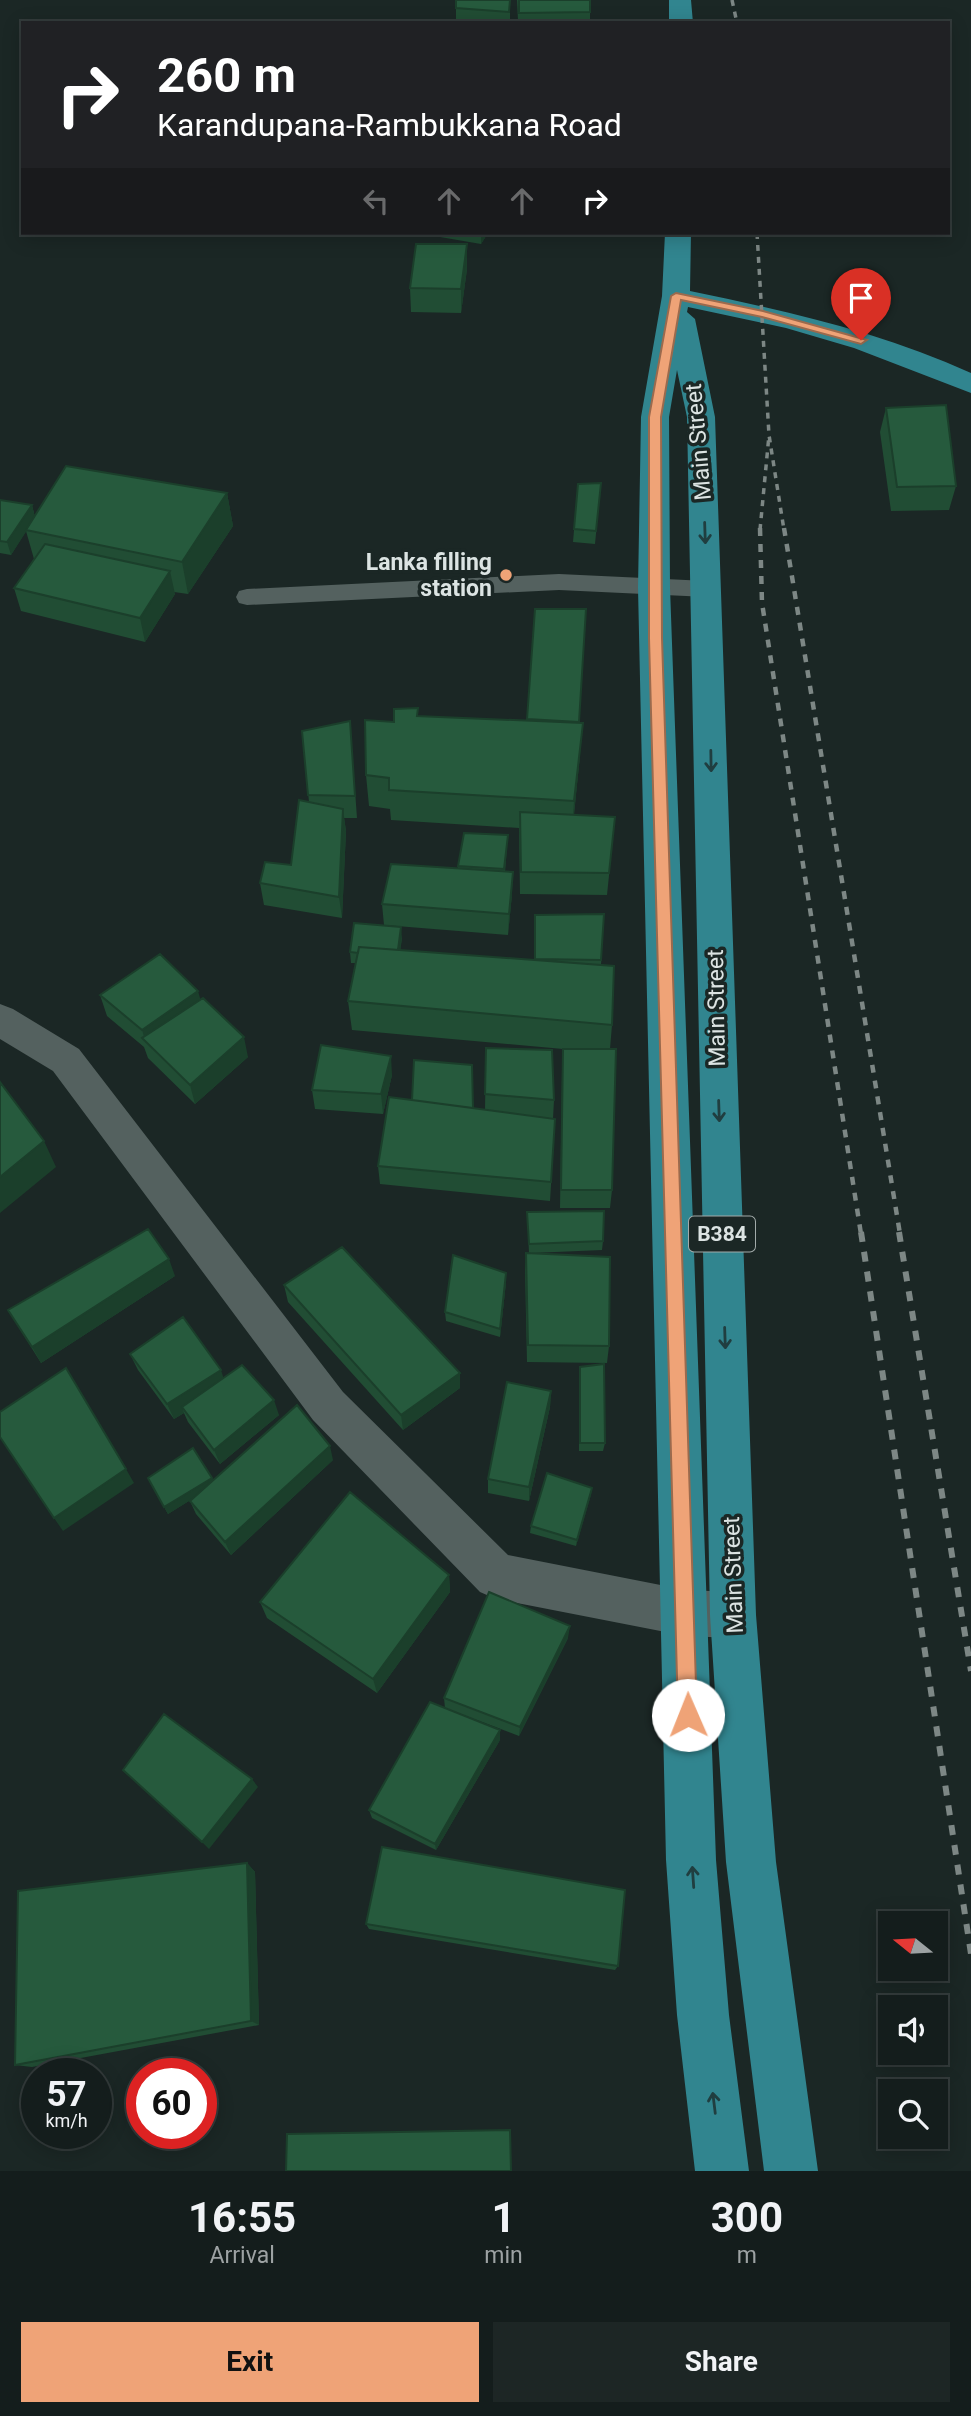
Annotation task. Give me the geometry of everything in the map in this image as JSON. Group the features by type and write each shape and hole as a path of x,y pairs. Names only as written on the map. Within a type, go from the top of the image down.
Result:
{"main road":[{"path":"680,0 681,21"},
{"path":"678,235 676,296 836,332 924,362 971,384"},
{"name":"Main Street","path":"676,296 655,417 654,588 686,1613 691,1860 703,2015 722,2171"},
{"name":"Main Street","path":"676,296 701,417 733,1615 751,1862 791,2171"}],"street":[{"path":"0,1020 66,1060 328,1406 496,1576 686,1613 733,1615"}],"lane":[{"path":"247,597 559,582 707,589"}],"building":[{"path":"456,0 510,0 509,12 456,8"},
{"path":"519,0 590,0 590,12 519,13"},
{"path":"416,244 467,244 461,289 410,288"},
{"path":"946,405 956,486 897,487 886,408"},
{"path":"66,466 227,493 182,562 26,530"},
{"path":"601,483 596,531 574,529 578,484"},
{"path":"0,500 32,505 7,542 0,541"},
{"path":"45,544 170,571 140,618 14,588"},
{"path":"535,609 586,609 579,722 527,719"},
{"path":"418,708 417,716 583,723 574,801 389,790 389,778 366,775 365,720 394,722 394,709"},
{"path":"350,721 355,796 308,795 302,731"},
{"path":"299,800 343,809 339,897 260,883 265,862 291,865"},
{"path":"520,812 615,817 609,873 521,872"},
{"path":"464,833 508,835 504,869 458,866"},
{"path":"391,864 513,872 509,914 382,904"},
{"path":"604,914 601,960 535,959 535,915"},
{"path":"354,923 401,927 398,950 359,947 358,953 350,952"},
{"path":"359,947 614,966 612,1025 348,1001"},
{"path":"160,954 198,991 142,1030 100,995"},
{"path":"203,998 244,1037 190,1085 142,1038"},
{"path":"321,1045 391,1056 381,1094 312,1090"},
{"path":"486,1048 552,1050 554,1100 485,1094"},
{"path":"563,1049 616,1049 612,1190 561,1190"},
{"path":"414,1060 472,1065 473,1108 412,1100"},
{"path":"0,1082 44,1141 0,1177"},
{"path":"389,1097 555,1119 551,1182 378,1166"},
{"path":"604,1211 603,1241 529,1244 527,1212"},
{"path":"148,1229 169,1259 32,1347 8,1310"},
{"path":"342,1247 460,1373 401,1415 284,1285"},
{"path":"526,1253 610,1257 609,1346 528,1345"},
{"path":"453,1255 506,1273 500,1329 445,1312"},
{"path":"183,1317 221,1370 167,1404 130,1354"},
{"path":"604,1364 605,1443 580,1443 580,1367"},
{"path":"242,1365 274,1400 214,1450 182,1407"},
{"path":"66,1368 126,1469 54,1518 0,1437 0,1412"},
{"path":"507,1382 551,1391 529,1487 488,1479"},
{"path":"297,1405 330,1446 225,1542 190,1501"},
{"path":"193,1448 212,1478 164,1507 148,1478"},
{"path":"547,1473 592,1488 577,1540 531,1526"},
{"path":"350,1492 449,1575 373,1679 260,1602"},
{"path":"489,1592 570,1626 520,1727 444,1698"},
{"path":"430,1702 500,1730 435,1844 369,1810"},
{"path":"164,1714 252,1779 202,1842 123,1770"},
{"path":"382,1847 625,1890 618,1966 366,1924"},
{"path":"247,1863 251,2021 53,2058 21,2058 21,2064 15,2065 18,1891"},
{"path":"510,2130 511,2171 286,2171 287,2134"}],"railway":[{"path":"732,0 737,21"},
{"path":"757,235 769,435"},
{"path":"760,530 769,435"},
{"path":"769,435 784,530"},
{"path":"784,528 900,1234"},
{"path":"760,530 762,603 861,1234"},
{"path":"861,1232 971,1954"},
{"path":"899,1232 971,1671"}],"place":[{"name":"Lanka filling station","path":"506,575"}],"route":[{"path":"688,1715 654,588 655,417 676,296 763,314 861,340"}]}
